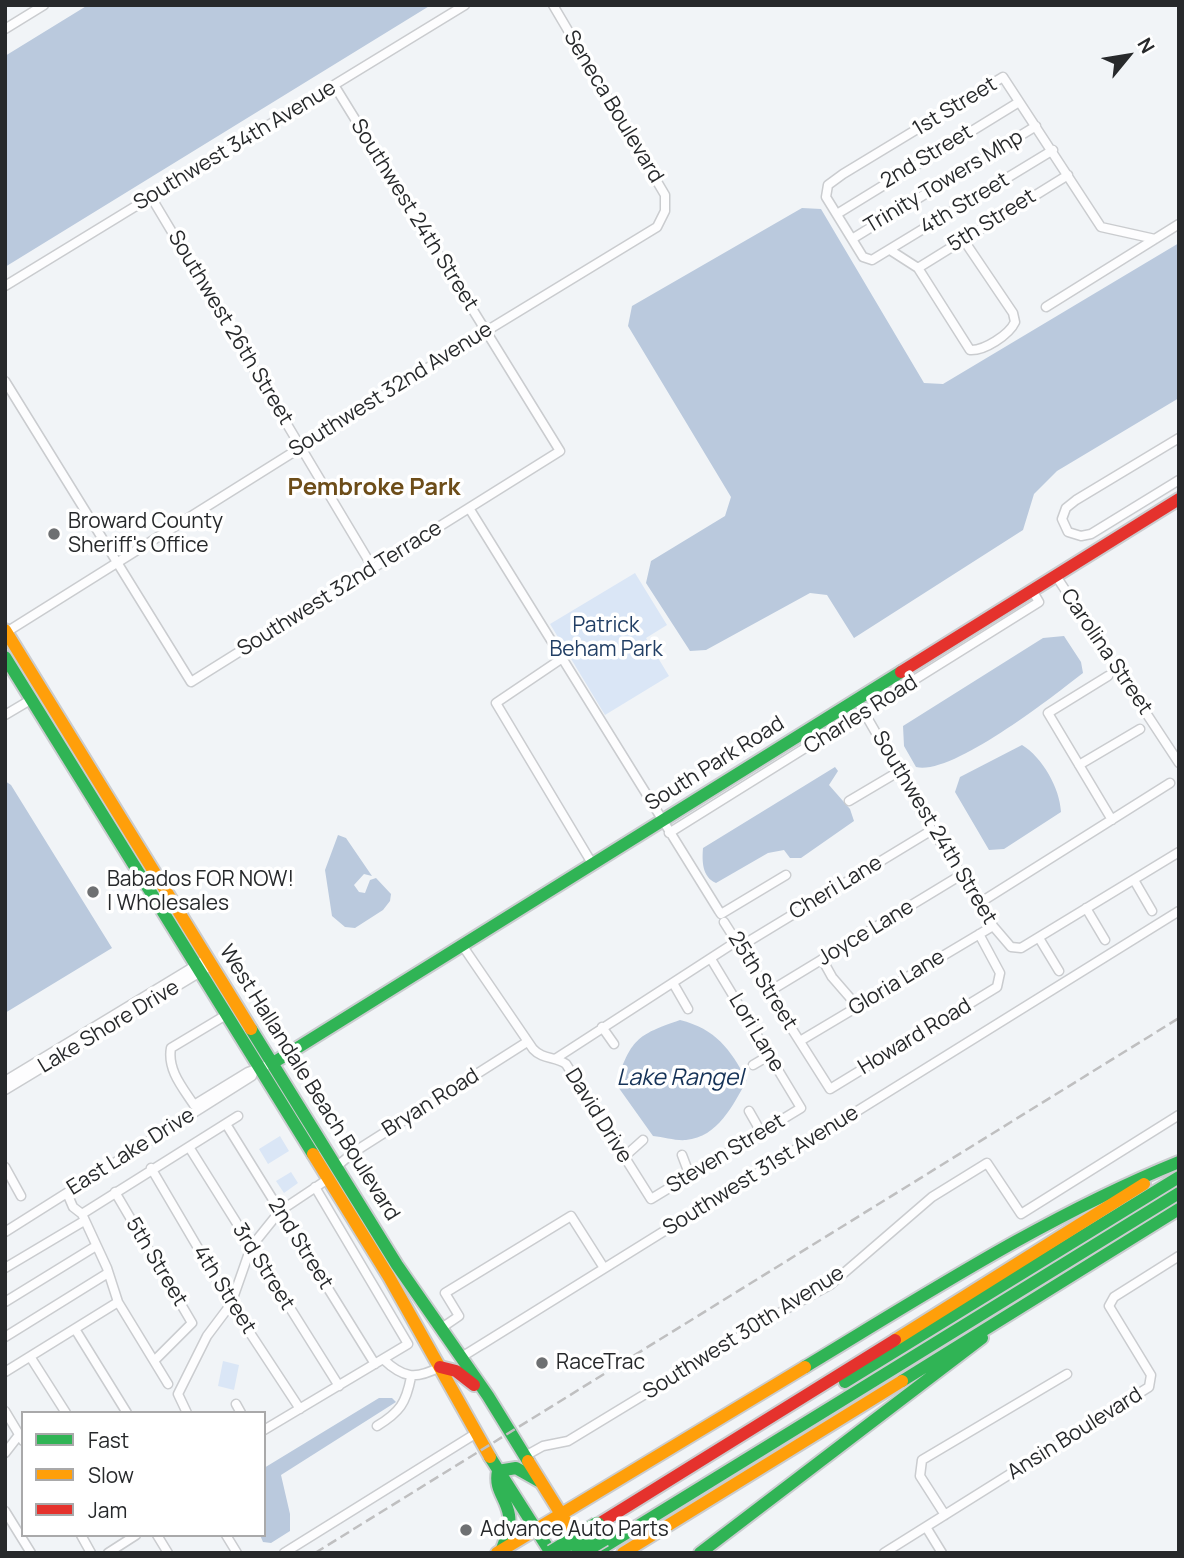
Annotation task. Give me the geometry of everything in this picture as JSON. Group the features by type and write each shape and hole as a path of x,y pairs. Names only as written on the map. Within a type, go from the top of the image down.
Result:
{"main road":[{"name":"South Park Road","path":"262,1067 593,865 665,827 860,707 1032,590 1179,499"},
{"name":"West Hallandale Beach Boulevard","path":"6,631 122,834 203,965 327,1177 414,1339 440,1367 475,1434 552,1553"},
{"path":"5,657 71,763 85,774 122,834"},
{"name":"West Hallandale Beach Boulevard","path":"122,834 176,907 226,1015 262,1067"},
{"path":"601,1540 770,1415 1179,1162"},
{"path":"499,1551 937,1287 1125,1184 1179,1162"},
{"name":"West Hallandale Beach Boulevard","path":"327,1177 338,1182 358,1200 440,1329 488,1396 585,1553"},
{"path":"770,1415 804,1406 1179,1178"},
{"path":"720,1492 769,1450 918,1354 1179,1193"},
{"path":"623,1553 1177,1210"},
{"path":"552,1553 601,1540 965,1309"},
{"path":"700,1553 961,1356 1009,1314"},
{"path":"414,1339 443,1354 460,1359"},
{"path":"579,1553 918,1354"},
{"path":"440,1367 463,1375 488,1396"},
{"path":"499,1551 512,1524 511,1513 495,1484 498,1471 516,1468 543,1484"}],"street":[{"path":"5,29 44,5"},
{"name":"Southwest 34th Avenue","path":"5,286 465,5"},
{"name":"Seneca Boulevard","path":"553,5 665,195 665,211"},
{"name":"1st Street","path":"877,258 865,259 836,214 826,192 828,186 843,174 1003,77 1101,226 1155,239"},
{"name":"Southwest 24th Street","path":"334,85 488,330 560,451"},
{"name":"2nd Street","path":"836,214 1019,102"},
{"name":"Trinity Towers Mhp","path":"852,239 1036,126"},
{"name":"4th Street","path":"877,258 1053,150"},
{"name":"5th Street","path":"918,268 1068,175"},
{"name":"Southwest 26th Street","path":"151,197 373,568"},
{"name":"Southwest 32nd Avenue","path":"6,631 657,227 665,211"},
{"path":"1046,307 1179,225"},
{"path":"890,250 918,268 970,350 978,351 1012,329 1015,322 1013,313 963,239"},
{"path":"5,381 117,562"},
{"path":"1179,438 1066,508 1062,519 1068,532 1082,536 1091,534 1179,480"},
{"name":"Southwest 32nd Terrace","path":"117,562 191,682 560,451"},
{"name":"25th Street","path":"469,508 564,657 737,945 770,990 800,1041"},
{"name":"Carolina Street","path":"1056,576 1179,762"},
{"path":"564,657 496,703 593,865"},
{"path":"1108,676 1048,713 1112,820"},
{"path":"5,715 32,699"},
{"name":"Southwest 24th Street","path":"860,707 932,830 981,902 993,926 1011,947 1018,950 1039,938"},
{"path":"1079,765 1140,729"},
{"path":"849,801 898,772"},
{"path":"981,902 1170,783"},
{"name":"Cheri Lane","path":"555,1059 711,959 932,830"},
{"path":"1059,971 1039,938 1179,852"},
{"name":"Joyce Lane","path":"770,990 961,875"},
{"path":"723,918 786,876"},
{"path":"1134,880 1152,911"},
{"path":"1086,908 1105,940"},
{"name":"Southwest 31st Avenue","path":"460,1359 1179,911"},
{"name":"Gloria Lane","path":"800,1041 993,926"},
{"name":"Howard Road","path":"800,1041 830,1089 842,1082 997,987 1000,973 979,934"},
{"name":"David Drive","path":"462,945 538,1055 566,1065 651,1199"},
{"name":"Lori Lane","path":"711,959 801,1108"},
{"path":"822,959 832,977 858,1007"},
{"name":"Lake Shore Drive","path":"5,1081 203,965"},
{"path":"673,983 688,1009"},
{"name":"Lake Shore Drive","path":"5,1090 148,998"},
{"path":"226,1015 171,1048 175,1076 194,1105 262,1067"},
{"path":"602,1027 614,1044"},
{"name":"Bryan Road","path":"186,1411 178,1394 207,1336 231,1304 251,1247 280,1211 327,1177 354,1152 527,1042"},
{"path":"754,1065 770,1055"},
{"name":"East Lake Drive","path":"5,1232 252,1076 262,1067"},
{"name":"Steven Street","path":"651,1199 801,1108"},
{"path":"749,1111 761,1132"},
{"name":"Southwest 30th Avenue","path":"526,1456 543,1446 568,1441 772,1317 830,1285 932,1197 988,1163 1021,1214 1179,1115"},
{"path":"5,1268 83,1218 151,1168 238,1116"},
{"name":"2nd Street","path":"226,1124 379,1362"},
{"path":"624,1157 643,1140"},
{"name":"3rd Street","path":"189,1147 339,1386"},
{"path":"682,1155 690,1176"},
{"path":"5,1167 21,1196"},
{"name":"4th Street","path":"151,1168 231,1304 300,1409"},
{"path":"67,1192 96,1246 118,1302 169,1384"},
{"name":"5th Street","path":"115,1192 192,1323 155,1360"},
{"path":"440,1329 459,1316 445,1293 571,1216 604,1268"},
{"path":"5,1302 96,1246"},
{"name":"Ansin Boulevard","path":"884,1553 1149,1387 1151,1375 1109,1306 1114,1297 1179,1256"},
{"path":"5,1337 107,1270"},
{"path":"5,1373 118,1302"},
{"path":"75,1329 126,1411"},
{"path":"266,1429 414,1339"},
{"path":"31,1358 65,1411"},
{"path":"379,1362 411,1377 422,1376 440,1367"},
{"path":"944,1515 920,1475 922,1460 1067,1374"},
{"path":"377,1426 399,1412 407,1399 411,1377"},
{"path":"236,1404 241,1411"},
{"path":"5,1411 21,1438 5,1453"},
{"path":"284,1553 475,1434"},
{"path":"5,1511 21,1537"},
{"path":"926,1527 942,1553"},
{"path":"21,1537 31,1553"},
{"path":"81,1537 91,1553"},
{"path":"108,1553 133,1537"},
{"path":"158,1537 168,1553"},
{"path":"227,1537 237,1553"}],"green space":[{"name":"Patrick Beham Park","path":"635,573 667,625 646,638 669,676 605,715 550,624"},
{"path":"280,1136 289,1151 268,1164 259,1149"},
{"path":"291,1172 298,1183 284,1193 276,1181"},
{"path":"223,1361 239,1365 234,1390 218,1386"}],"water":[{"path":"88,5 431,5 5,267 5,56"},
{"path":"802,208 821,209 924,383 943,384 1179,243 1179,398 1057,471 1034,494 1023,530 854,638 827,595 810,593 706,650 690,651 646,583 651,561 725,516 731,497 628,326 632,306"},
{"path":"1064,636 1081,662 1083,673 1026,716 976,748 932,767 916,767 904,746 903,726 1043,638"},
{"path":"1022,745 1049,774 1061,812 1004,849 989,850 955,792 960,777"},
{"path":"835,767 838,771 829,785 850,809 854,821 801,858 790,858 784,850 768,853 716,883 708,877 703,863 703,848"},
{"path":"5,781 11,785 112,948 5,1013"},
{"path":"338,835 346,838 372,876 364,874 354,885 359,892 365,893 370,880 376,878 391,894 390,901 383,910 355,928 345,927 332,916 325,870"},
{"name":"Lake Rangel","path":"680,1020 703,1029 721,1042 747,1080 730,1109 716,1126 697,1138 682,1140 653,1136 616,1084 626,1058 637,1041 654,1030"},
{"path":"379,1398 392,1398 396,1402 281,1475 290,1514 290,1531 271,1543 263,1542 261,1537 266,1537 266,1467"}],"railway":[{"path":"315,1553 1179,1018"}],"traffic: fast":[{"path":"5,657 313,1154"},
{"path":"273,1063 901,672"},
{"path":"251,1029 397,1265 488,1396 528,1461"},
{"path":"805,1367 1035,1231 1082,1206 1179,1162"},
{"path":"845,1382 1179,1177"},
{"path":"594,1553 1179,1193"},
{"path":"902,1381 1179,1209"},
{"path":"700,1553 982,1338"},
{"path":"490,1457 551,1553"},
{"path":"498,1471 516,1468 539,1481"},
{"path":"498,1471 499,1489 508,1509 509,1519 502,1549"},
{"path":"552,1553 597,1525"},
{"path":"579,1553 604,1538"}],"traffic: slow":[{"path":"5,630 251,1029"},
{"path":"313,1154 389,1277 490,1457"},
{"path":"895,1340 1144,1184"},
{"path":"497,1553 805,1367"},
{"path":"623,1553 902,1381"},
{"path":"528,1461 579,1543"}],"traffic: jam":[{"path":"901,672 1179,499"},
{"path":"597,1525 895,1340"},
{"path":"440,1367 456,1371 474,1385"}],"place":[{"name":"Broward County Sheriff's Office","path":"54,534"},
{"name":"Babados FOR NOW! | Wholesales","path":"93,892"},
{"name":"RaceTrac","path":"542,1363"},
{"name":"Advance Auto Parts","path":"466,1530"}],"district":[{"name":"Pembroke Park","path":"374,488"}]}
